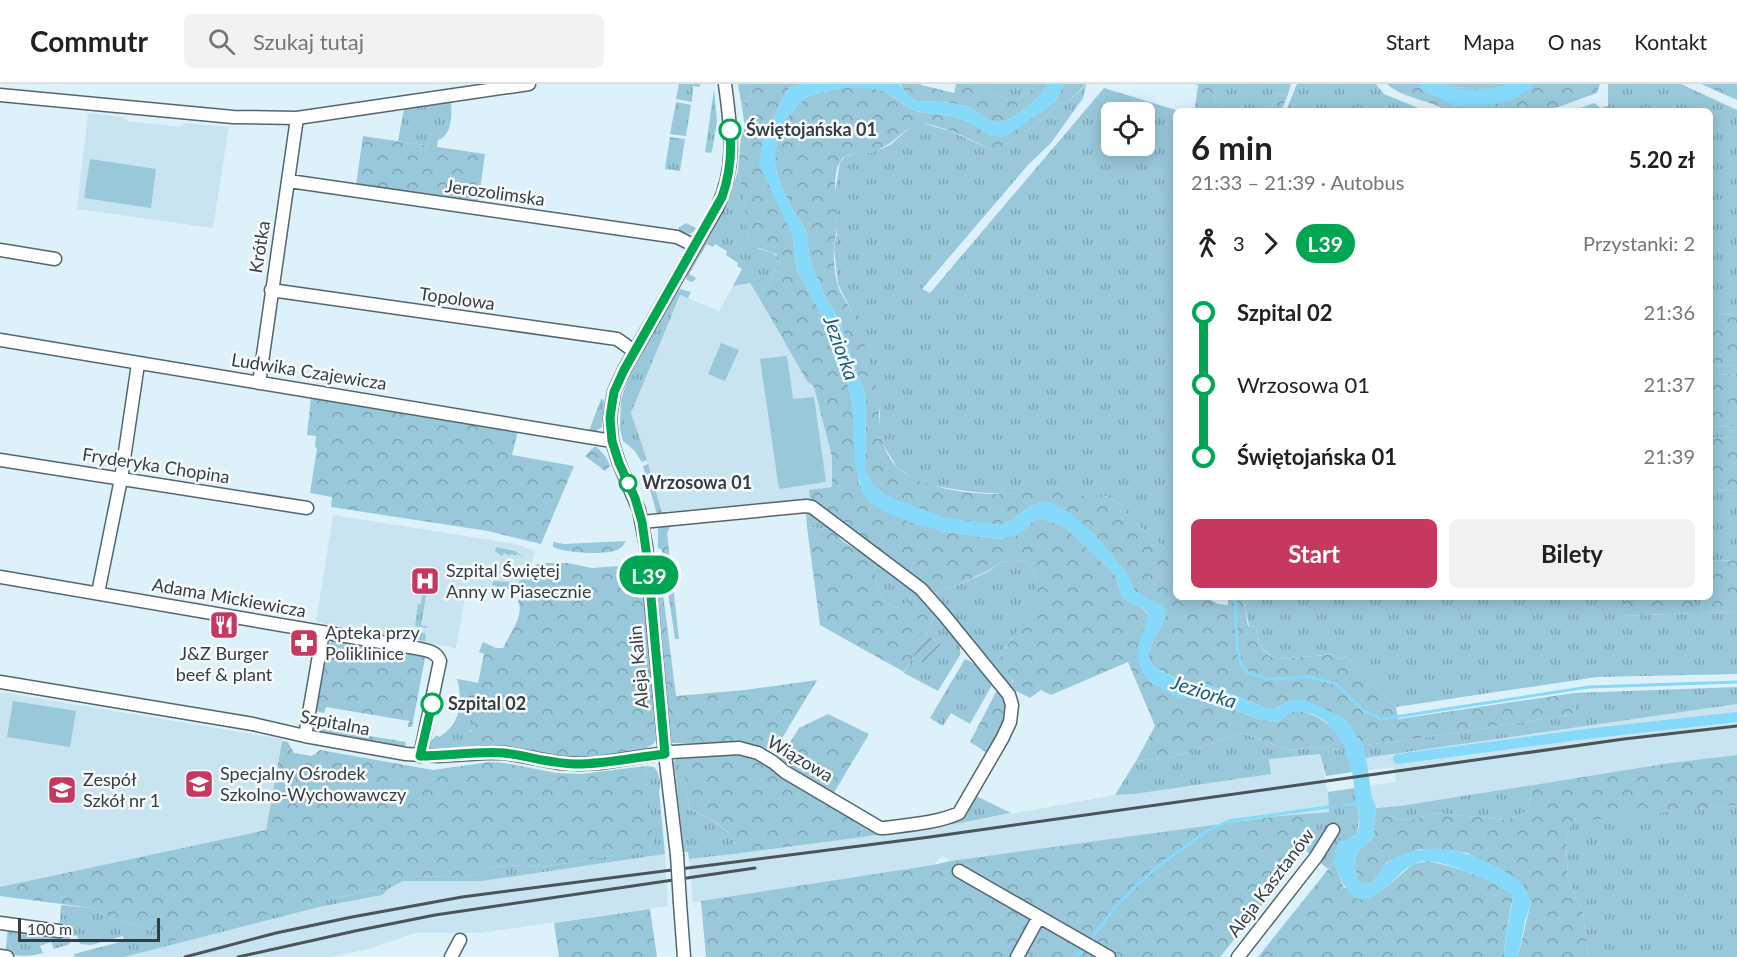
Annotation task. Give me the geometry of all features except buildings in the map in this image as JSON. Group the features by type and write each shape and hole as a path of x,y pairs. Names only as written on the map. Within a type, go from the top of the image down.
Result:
{"street":[{"path":"0,95 233,117 297,118 529,84"},
{"name":"Aleja Kalin","path":"684,957 648,564 642,522 612,441 610,418 614,392 624,370 722,197 732,150 725,84"},
{"name":"Krótka","path":"259,382 297,118"},
{"name":"Jerozolimska","path":"289,181 677,237 695,246"},
{"path":"0,250 55,258"},
{"name":"Topolowa","path":"272,290 617,339 634,351"},
{"name":"Ludwika Czajewicza","path":"0,340 612,441"},
{"path":"98,593 121,479 138,364"},
{"name":"Fryderyka Chopina","path":"0,460 307,507"},
{"name":"Wiązowa","path":"642,522 806,506 819,511 921,589 1009,695 1012,705 1010,722 1002,739 959,813 937,820 884,828 875,825 785,772 758,753 740,748 665,754"},
{"name":"Adama Mickiewicza","path":"0,577 427,650 436,654 440,665 420,756"},
{"path":"305,736 322,632"},
{"name":"Szpitalna","path":"0,682 242,722 305,736 420,756 505,753 560,763 580,764 665,754"},
{"name":"Aleja Kasztanów","path":"1239,957 1316,857 1333,830"},
{"path":"959,871 1109,957"},
{"path":"1017,957 1039,917"},
{"path":"0,923 59,931"},
{"path":"451,957 460,940"},
{"path":"0,956 7,957"}],"shaded area":[{"path":"88,113 123,117 127,121 181,127 185,123 229,127 213,228 77,209"},
{"path":"750,283 807,381 814,387 832,457 832,487 809,490 810,499 663,512 631,413 680,295 719,311 733,286"},
{"name":"Szpital Świętej Anny w Piasecznie","path":"333,515 516,544 535,551 525,594 498,587 497,590 467,586 456,648 316,622"},
{"path":"0,692 282,739 266,830 0,887"},
{"path":"1737,704 1737,755 1670,763 1400,806 1376,808 1368,786 1396,782 1394,767 1367,770 1365,758"},
{"path":"1320,754 1328,792 1329,812 951,861 942,856 933,865 693,903 689,859 960,823 1115,795 1271,774 1269,759"},
{"path":"665,854 668,906 481,933 415,933 369,949 330,957 124,957 319,907 381,895 403,881 482,881"}],"green space":[{"path":"679,84 700,84 700,87 693,86 692,102 676,99"},
{"path":"738,84 750,84 751,88 750,97 742,107"},
{"path":"750,84 802,84 789,88 762,144 793,237 798,272 829,328 835,362 848,385 852,402 859,484 941,531 1002,539 1025,530 1033,521 1040,518 1065,527 1116,576 1122,598 1139,606 1149,615 1145,630 1150,682 1178,697 1211,701 1256,718 1278,722 1292,711 1311,714 1330,726 1348,751 1316,747 1289,750 1242,733 1173,757 1136,761 1155,726 1128,662 1051,695 1041,690 1030,698 1014,690 1013,681 1000,659 1033,602 1036,590 1030,564 1019,560 1001,562 988,571 935,593 849,529 823,506 810,499 809,490 832,487 832,457 814,387 807,381 758,296 770,283 780,259 776,254 755,247 746,233 745,206 738,170 741,138 745,128 742,107 751,94"},
{"path":"900,84 921,84 954,93 956,84 973,84 1009,100 1017,100 1039,84 1049,84 1019,114 998,122 989,120 965,106 912,99"},
{"path":"973,84 1039,84 1017,100 1009,100"},
{"path":"1064,84 1086,84 1070,100 1059,104 1037,124 995,151 943,128 922,124 915,125 874,152 846,156 837,168 835,184 837,228 834,265 837,283 863,340 875,380 881,436 896,466 918,480 962,492 1004,494 1051,488 1064,489 1092,498 1106,496 1119,504 1132,520 1173,559 1173,600 1211,600 1228,605 1228,600 1244,600 1248,626 1257,627 1259,645 1270,656 1280,659 1335,654 1335,659 1347,657 1396,707 1398,719 1574,693 1576,714 1363,745 1343,717 1290,701 1275,708 1266,708 1207,684 1182,681 1154,667 1148,658 1150,648 1166,615 1135,591 1125,571 1092,532 1032,505 1000,525 943,517 883,494 872,484 865,470 866,396 841,323 825,297 813,268 807,234 779,181 775,155 778,136 786,119 808,96 840,88 871,88 884,91 911,109 967,121 990,135 1006,136 1056,100"},
{"path":"1194,84 1214,84 1214,97 1218,108 1195,108 1198,85"},
{"path":"1214,84 1291,84 1287,97 1278,93 1271,108 1218,108 1214,97"},
{"path":"1297,84 1376,84 1384,94 1419,108 1287,108"},
{"path":"1387,84 1453,84 1452,87 1487,89 1494,84 1600,84 1597,93 1555,108 1441,108"},
{"path":"1453,84 1494,84 1487,89 1452,87"},
{"path":"1608,84 1681,84 1737,110 1737,314 1713,315 1713,108 1601,108 1608,106"},
{"path":"1701,84 1737,84 1737,100"},
{"path":"1086,85 1083,98 1051,143 1028,165 922,289 930,293 1104,88 1150,102 1101,102 1101,156 1155,156 1155,104 1173,109 1173,559 1132,520 1119,504 1106,496 1097,499 1058,488 1004,494 927,485 897,467 885,448 880,434 880,413 865,347 854,316 838,284 834,249 837,223 834,198 840,162 846,156 870,153 890,145 912,126 921,123 950,131 995,151 1037,124 1059,104 1070,100"},
{"path":"714,89 717,121 710,153 705,152"},
{"path":"1278,93 1287,97 1282,108 1271,108"},
{"path":"451,102 449,129 438,140 437,147 398,141 404,108"},
{"path":"676,102 691,105 686,136 670,134"},
{"path":"1594,103 1601,108 1581,108"},
{"path":"363,136 485,154 478,204 356,185"},
{"path":"670,137 685,139 680,171 665,169"},
{"path":"90,159 156,169 151,208 84,198"},
{"path":"738,170 749,240 755,247 774,254 780,259 770,283 758,296 750,283 733,286 742,269 737,266 738,263 726,255 727,251 715,244 713,247 707,244 689,274 696,278 693,282 687,280 686,277 722,212"},
{"path":"686,223 696,228 693,232 687,234 680,232 678,228"},
{"path":"680,289 691,292 688,298 680,295 631,413 647,460 642,462 634,450 623,441 620,429 621,400 629,376"},
{"path":"1737,314 1737,365 1713,366 1713,315"},
{"path":"721,343 739,350 725,381 708,374"},
{"path":"787,356 793,399 814,397 826,482 779,489 760,359"},
{"path":"1737,365 1737,374 1713,375 1713,366"},
{"path":"1737,374 1737,426 1713,427 1713,375"},
{"path":"311,397 518,431 512,455 574,466 541,544 488,531 331,507 332,497 310,493 317,448 315,447 316,436 307,435"},
{"path":"601,399 604,400 602,427 596,431 589,431"},
{"path":"1737,426 1737,437 1713,438 1713,427"},
{"path":"1737,437 1737,490 1713,491 1713,438"},
{"path":"597,447 606,457 610,466 605,471 585,456"},
{"path":"648,464 662,512 666,513 657,514 643,466"},
{"path":"1737,490 1737,560 1713,561 1713,491"},
{"path":"806,512 820,518 830,529 807,527"},
{"path":"658,526 671,526 667,533 679,639 675,639 662,550 658,548"},
{"path":"807,527 830,529 844,542 876,562 875,577 881,598 892,608 902,607 909,601 914,590 938,612 925,634 922,633 913,657 904,672 820,625"},
{"path":"626,541 619,549 596,553 553,547 553,542 564,544"},
{"path":"496,547 515,551 524,557 504,553 502,556 495,551"},
{"path":"634,554 639,557 641,571 638,571 636,577 643,593 656,740 653,744 642,751 571,758 499,747 474,748 468,744 474,722 464,716 462,707 469,681 478,683 484,654 479,652 483,642 496,648 503,648 518,619 520,607 518,601 521,593 525,594 531,567 541,563 568,563 592,568 619,566 628,563"},
{"path":"1019,560 1030,564 1036,579 1037,595 1028,615 1005,648 1014,690 1009,688 935,593 988,572 1001,562"},
{"path":"1737,560 1737,612 1702,613 1701,600 1713,600 1713,561"},
{"path":"876,562 914,590 909,601 902,607 892,608 881,598 875,577"},
{"path":"531,567 525,594 493,585 493,581 518,583"},
{"path":"660,570 676,696 745,690 817,680 775,750 738,745 672,743 656,574"},
{"path":"423,576 436,579 429,579 421,625 427,628 415,626 418,604 421,604"},
{"path":"1244,600 1624,600 1625,616 1694,613 1694,600 1701,600 1702,613 1737,612 1737,674 1597,677 1396,707 1347,657 1335,659 1334,654 1279,659 1271,656 1259,645 1257,627 1249,626"},
{"path":"1624,600 1694,600 1694,613 1624,616"},
{"path":"938,612 960,644 960,655 938,691 904,673 913,657 928,665 941,644 925,634"},
{"path":"387,627 425,633 425,641 383,634"},
{"path":"922,632 941,644 928,666 913,657"},
{"path":"332,640 414,654 425,658 412,727 408,727 409,721 326,707 324,713 316,711 328,645"},
{"path":"965,659 979,666 992,685 970,724 951,713 943,726 930,718"},
{"path":"457,679 469,681 462,707 474,722 470,731 474,748 432,751 428,747 431,741 437,735 439,737 446,732 456,719 460,703"},
{"path":"1737,687 1737,704 1365,758 1363,745 1576,714 1574,693"},
{"path":"998,688 1006,695 1008,712 989,754 970,742"},
{"path":"13,701 76,711 70,747 7,737"},
{"path":"828,714 869,734 832,796 785,767 779,760 799,728"},
{"path":"314,720 323,721 322,728 406,742 404,749 315,733 311,727"},
{"path":"1242,733 1289,750 1316,747 1348,751 1352,772 1326,776 1320,754 1269,759 1271,774 1115,795 1136,761 1173,757"},
{"path":"282,741 288,742 294,753 312,756 320,750 433,770 489,762 556,773 581,774 646,766 654,849 542,867 507,865 490,868 481,874 450,877 411,876 397,879 382,888 311,903 161,944 154,931 110,918 92,908 0,896 0,887 266,830"},
{"path":"748,754 861,823 862,837 742,853 723,827 689,809 682,755"},
{"path":"1737,755 1737,805 1571,822 1566,842 1568,879 1583,913 1588,957 1518,957 1531,902 1468,853 1420,849 1387,862 1373,882 1365,884 1359,882 1356,874 1355,862 1358,852 1373,838 1376,808 1398,820 1416,819 1437,813 1507,820 1528,811 1533,785 1670,763"},
{"path":"683,758 689,809 723,828 742,853 689,859 688,852 684,852 674,762 676,759"},
{"path":"646,766 654,767 660,779 665,854 482,881 403,881 382,895 319,907 124,957 75,957 74,954 124,941 123,936 91,945 80,944 77,935 70,937 70,944 54,949 51,942 40,946 43,953 24,956 5,954 8,930 59,937 61,905 92,908 110,918 154,931 382,888 397,879 411,876 450,877 481,874 490,868 507,865 542,867 653,849"},
{"path":"1533,785 1528,811 1507,820 1437,813 1416,819 1398,820 1376,808 1400,806"},
{"path":"1355,788 1359,818 1357,834 1336,850 1334,862 1328,869 1306,851 1313,842 1302,831 1319,813 1329,812 1328,792"},
{"path":"976,796 1011,813 862,837 861,823 936,823"},
{"path":"1737,805 1737,957 1588,957 1583,913 1568,879 1566,842 1571,821"},
{"path":"1319,813 1302,831 1313,842 1220,957 706,957 701,901 951,861 1279,816"},
{"path":"1428,861 1472,874 1494,883 1513,895 1504,957 1258,957 1334,862 1344,888 1384,889 1413,864"},
{"path":"650,909 657,957 559,957 554,923"}],"water":[{"path":"802,84 899,84 912,99 965,106 989,120 998,122 1019,114 1049,84 1064,84 1056,100 1048,107 1006,136 1000,137 990,135 967,121 911,109 884,91 871,88 840,88 808,96 786,119 778,136 775,163 779,181 807,234 813,268 825,297 841,323 866,396 865,470 872,484 883,494 943,517 999,525 1043,501 1055,504 1071,513 1092,532 1125,571 1135,591 1164,607 1166,615 1150,648 1148,658 1154,667 1181,681 1207,684 1266,708 1275,708 1290,701 1303,699 1343,717 1363,745 1367,770 1352,772 1348,751 1344,744 1325,721 1312,714 1298,711 1289,713 1278,722 1256,718 1211,701 1178,698 1150,682 1138,661 1138,647 1149,614 1122,598 1116,576 1065,527 1040,518 1016,536 1002,539 974,536 915,524 883,511 869,502 862,491 855,463 852,402 848,385 835,362 829,328 798,272 793,237 759,165 762,144 782,100 789,88"},
{"path":"1368,786 1376,808 1373,838 1358,852 1356,857 1355,867 1359,882 1365,884 1373,882 1390,861 1418,850 1446,849 1487,862 1521,883 1531,902 1518,957 1504,957 1513,895 1471,873 1435,862 1419,862 1370,898 1358,899 1349,892 1335,866 1334,859 1339,841 1354,837 1359,828 1355,788"}],"waterway":[{"path":"1427,84 1458,98 1491,97 1509,92 1524,84"},
{"path":"1453,107 1458,98"},
{"path":"1235,600 1237,647 1241,664 1246,672 1268,679 1309,677 1336,684 1364,711 1382,719 1589,687 1737,682"},
{"path":"1398,759 1737,717"},
{"name":"Jeziorka","path":"1353,751 1359,764 1365,807"},
{"path":"1343,805 1359,803"},
{"path":"1090,940 1118,904 1137,885 1156,868 1207,831 1229,821 1335,806"},
{"path":"1076,957 1081,951"}],"railway":[{"path":"185,957 276,933 462,897 930,837 1624,739 1737,726"},
{"path":"238,957 435,915 755,868"}],"bus line":[{"name":"L39","path":"432,704 420,756 505,753 543,761 580,764 665,754 646,546 635,498 614,450 610,418 618,381 722,197 732,150 730,130"}],"place":[{"name":"Świętojańska 01","path":"730,130"},
{"name":"Wrzosowa 01","path":"628,483"},
{"name":"Szpital Świętej Anny w Piasecznie","path":"425,581"},
{"name":"J&Z Burger beef & plant","path":"224,625"},
{"name":"Apteka przy Poliklinice","path":"304,643"},
{"name":"Szpital 02","path":"432,704"},
{"name":"Specjalny Ośrodek Szkolno-Wychowawczy","path":"199,784"},
{"name":"Zespół Szkół nr 1","path":"62,790"}]}
